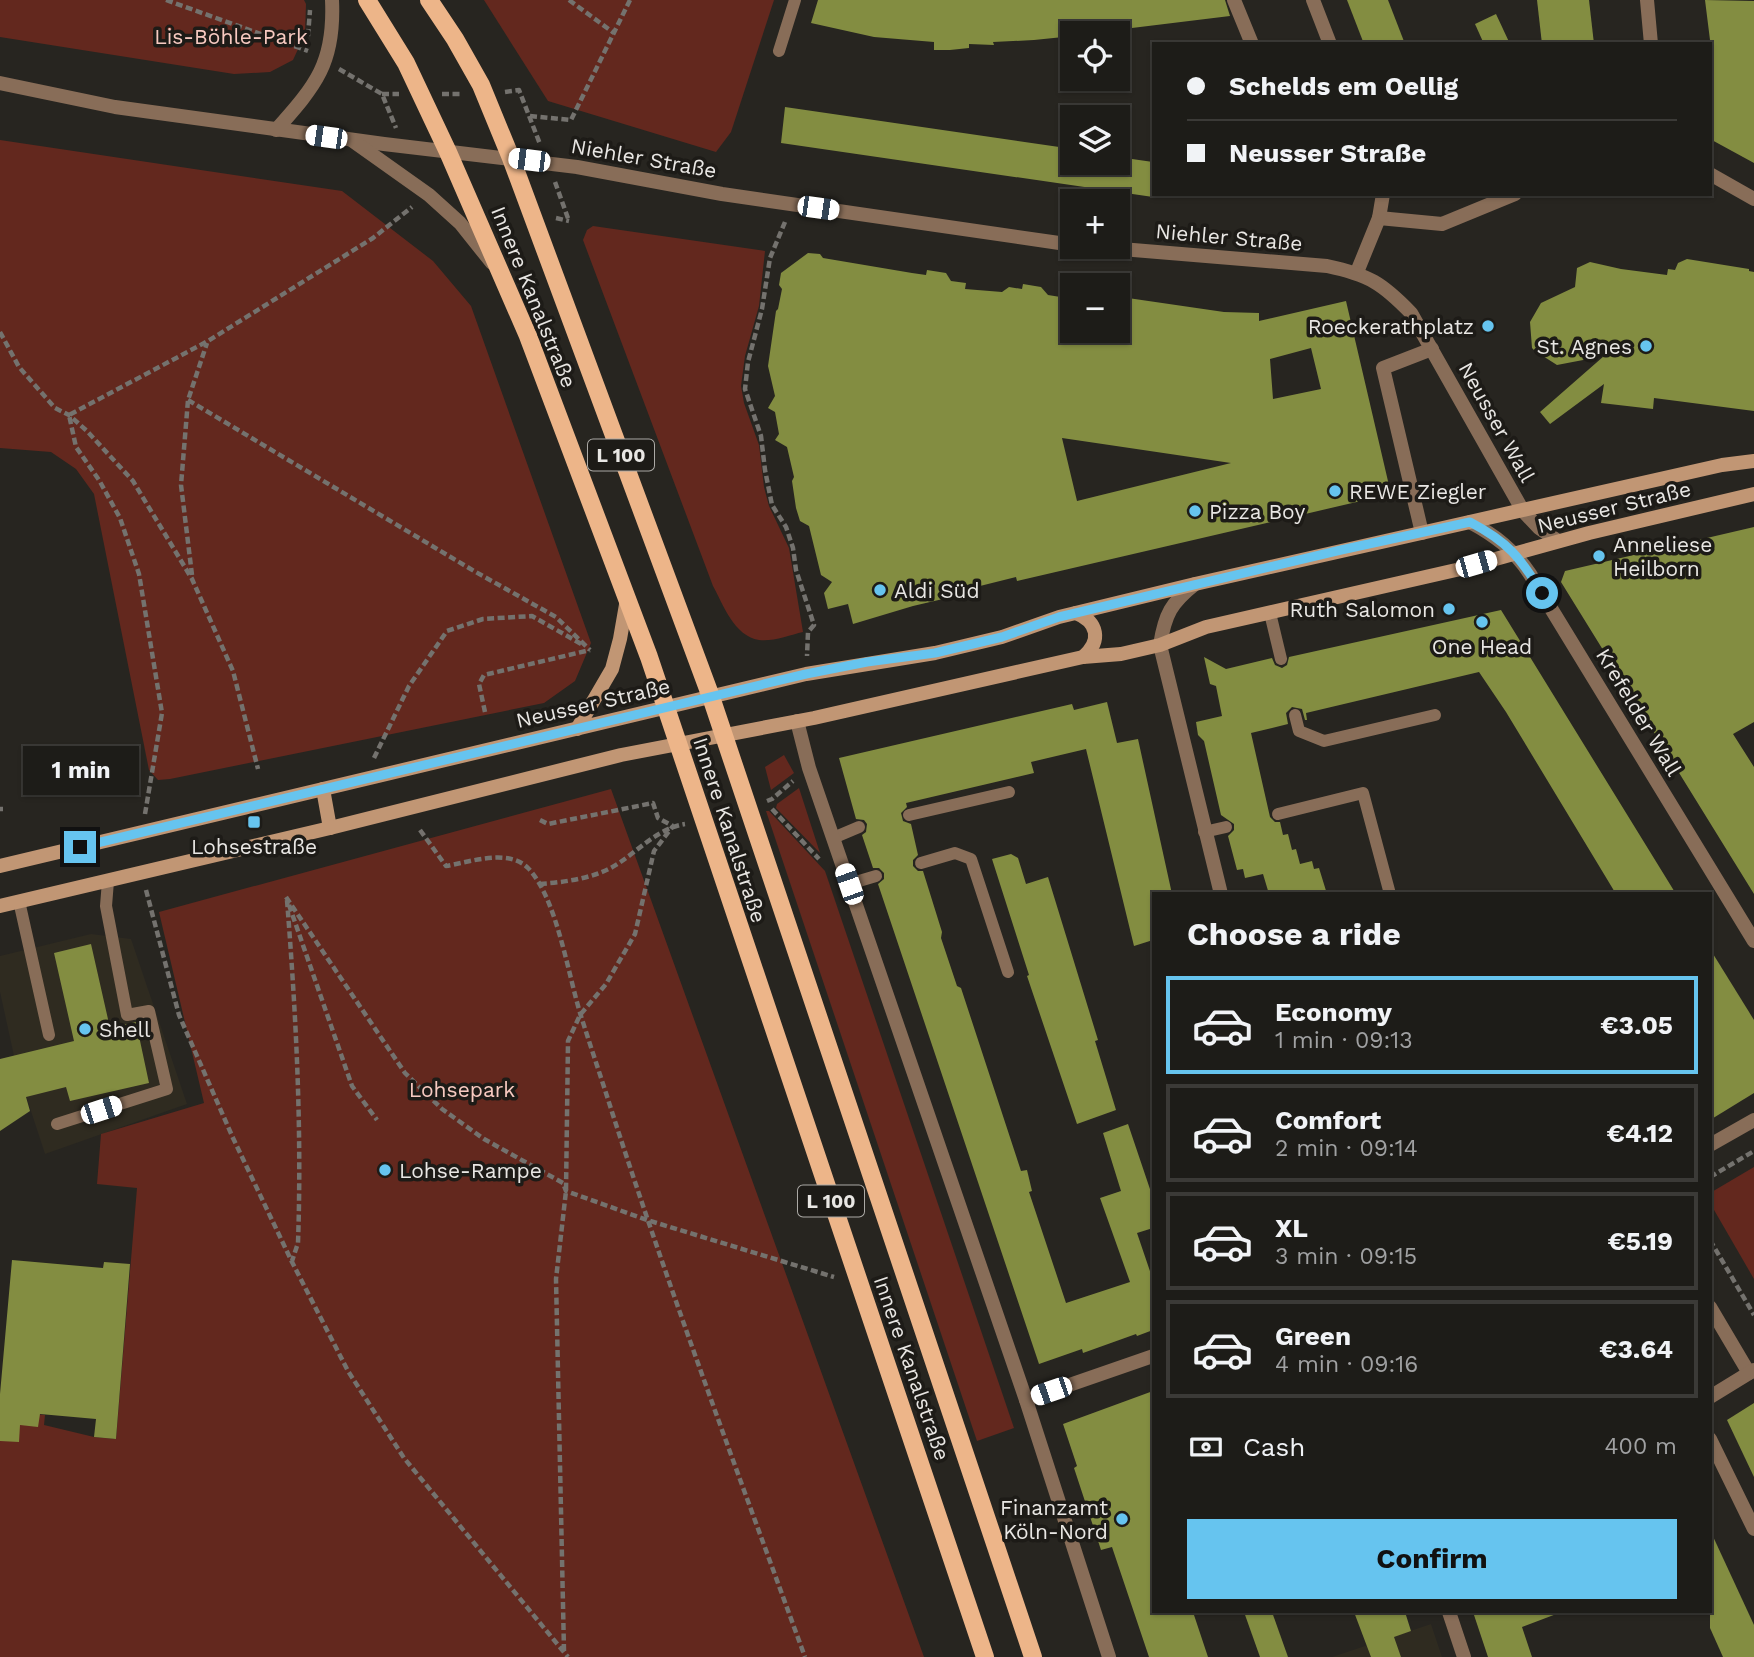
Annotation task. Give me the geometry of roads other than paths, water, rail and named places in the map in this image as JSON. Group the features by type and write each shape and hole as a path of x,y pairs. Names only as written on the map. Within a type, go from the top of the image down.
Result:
{"main road":[{"name":"Innere Kanalstraße","path":"367,0 406,63 502,275 528,336 627,597 985,1657"},
{"name":"Innere Kanalstraße","path":"429,0 455,39 485,94 511,158 710,697 1033,1657"},
{"name":"Neusser Straße","path":"0,866 806,674 935,653 1002,637 1076,613 1195,584 1722,465 1754,461"},
{"name":"Neusser Straße","path":"0,906 141,874 621,755 797,721 1083,657 1121,654 1160,645 1206,627 1456,570 1558,541 1754,494"},
{"path":"577,729 612,669 627,597"},
{"path":"1076,613 1087,617 1095,632 1094,641 1083,657"},
{"path":"323,789 330,828"}],"street":[{"path":"275,130 307,94 327,62 332,36 332,0"},
{"path":"1234,0 1251,42"},
{"path":"1312,0 1329,42"},
{"path":"1647,0 1651,42"},
{"name":"Niehler Straße","path":"0,83 115,107 632,175 722,194 1060,243"},
{"path":"352,140 429,195 460,223 502,275"},
{"path":"1712,175 1754,200"},
{"path":"1357,272 1379,218 1383,196"},
{"path":"1379,218 1442,224 1510,196"},
{"name":"Niehler Straße","path":"1130,250 1327,266 1357,272"},
{"name":"Neusser Wall","path":"1357,272 1391,292 1411,313 1523,511 1539,528 1558,541"},
{"name":"Neusser Wall","path":"1422,533 1383,368 1432,349"},
{"name":"Krefelder Wall","path":"1470,522 1495,536 1516,553 1754,941"},
{"path":"1195,584 1177,598 1163,625 1160,645 1220,892"},
{"path":"797,721 809,768 1026,1400 1109,1657"},
{"path":"1712,1144 1754,1120"},
{"path":"1712,1310 1752,1371 1712,1396"},
{"path":"1026,1400 1152,1356"},
{"path":"1712,1442 1754,1530"},
{"path":"1449,1613 1464,1657"}],"lane":[{"path":"779,51 795,0"},
{"path":"1270,613 1281,659"},
{"path":"1295,715 1299,731 1324,741 1435,715"},
{"path":"909,814 1009,792"},
{"path":"1278,814 1363,793 1389,892"},
{"path":"833,838 859,827"},
{"path":"1205,832 1226,827"},
{"path":"921,863 955,853 971,859 1008,972"},
{"path":"849,884 876,876"},
{"path":"57,1124 167,1089 149,1011 127,1014 106,906 108,881"},
{"path":"19,901 49,1035"}],"place":[{"name":"Roeckerathplatz","path":"1488,326"},
{"name":"St. Agnes","path":"1646,346"},
{"name":"REWE Ziegler","path":"1335,491"},
{"name":"Pizza Boy","path":"1195,511"},
{"name":"Anneliese Heilborn","path":"1599,556"},
{"name":"Aldi Süd","path":"880,590"},
{"name":"Ruth Salomon","path":"1449,609"},
{"name":"One Head","path":"1482,622"},
{"name":"Lohsestraße","path":"254,822"},
{"name":"Shell","path":"85,1029"},
{"name":"Lohse-Rampe","path":"385,1170"},
{"name":"Finanzamt Köln-Nord","path":"1122,1519"}],"park label":[{"name":"Lis-Böhle-Park","path":"231,36"},
{"name":"Lohsepark","path":"462,1089"}]}
